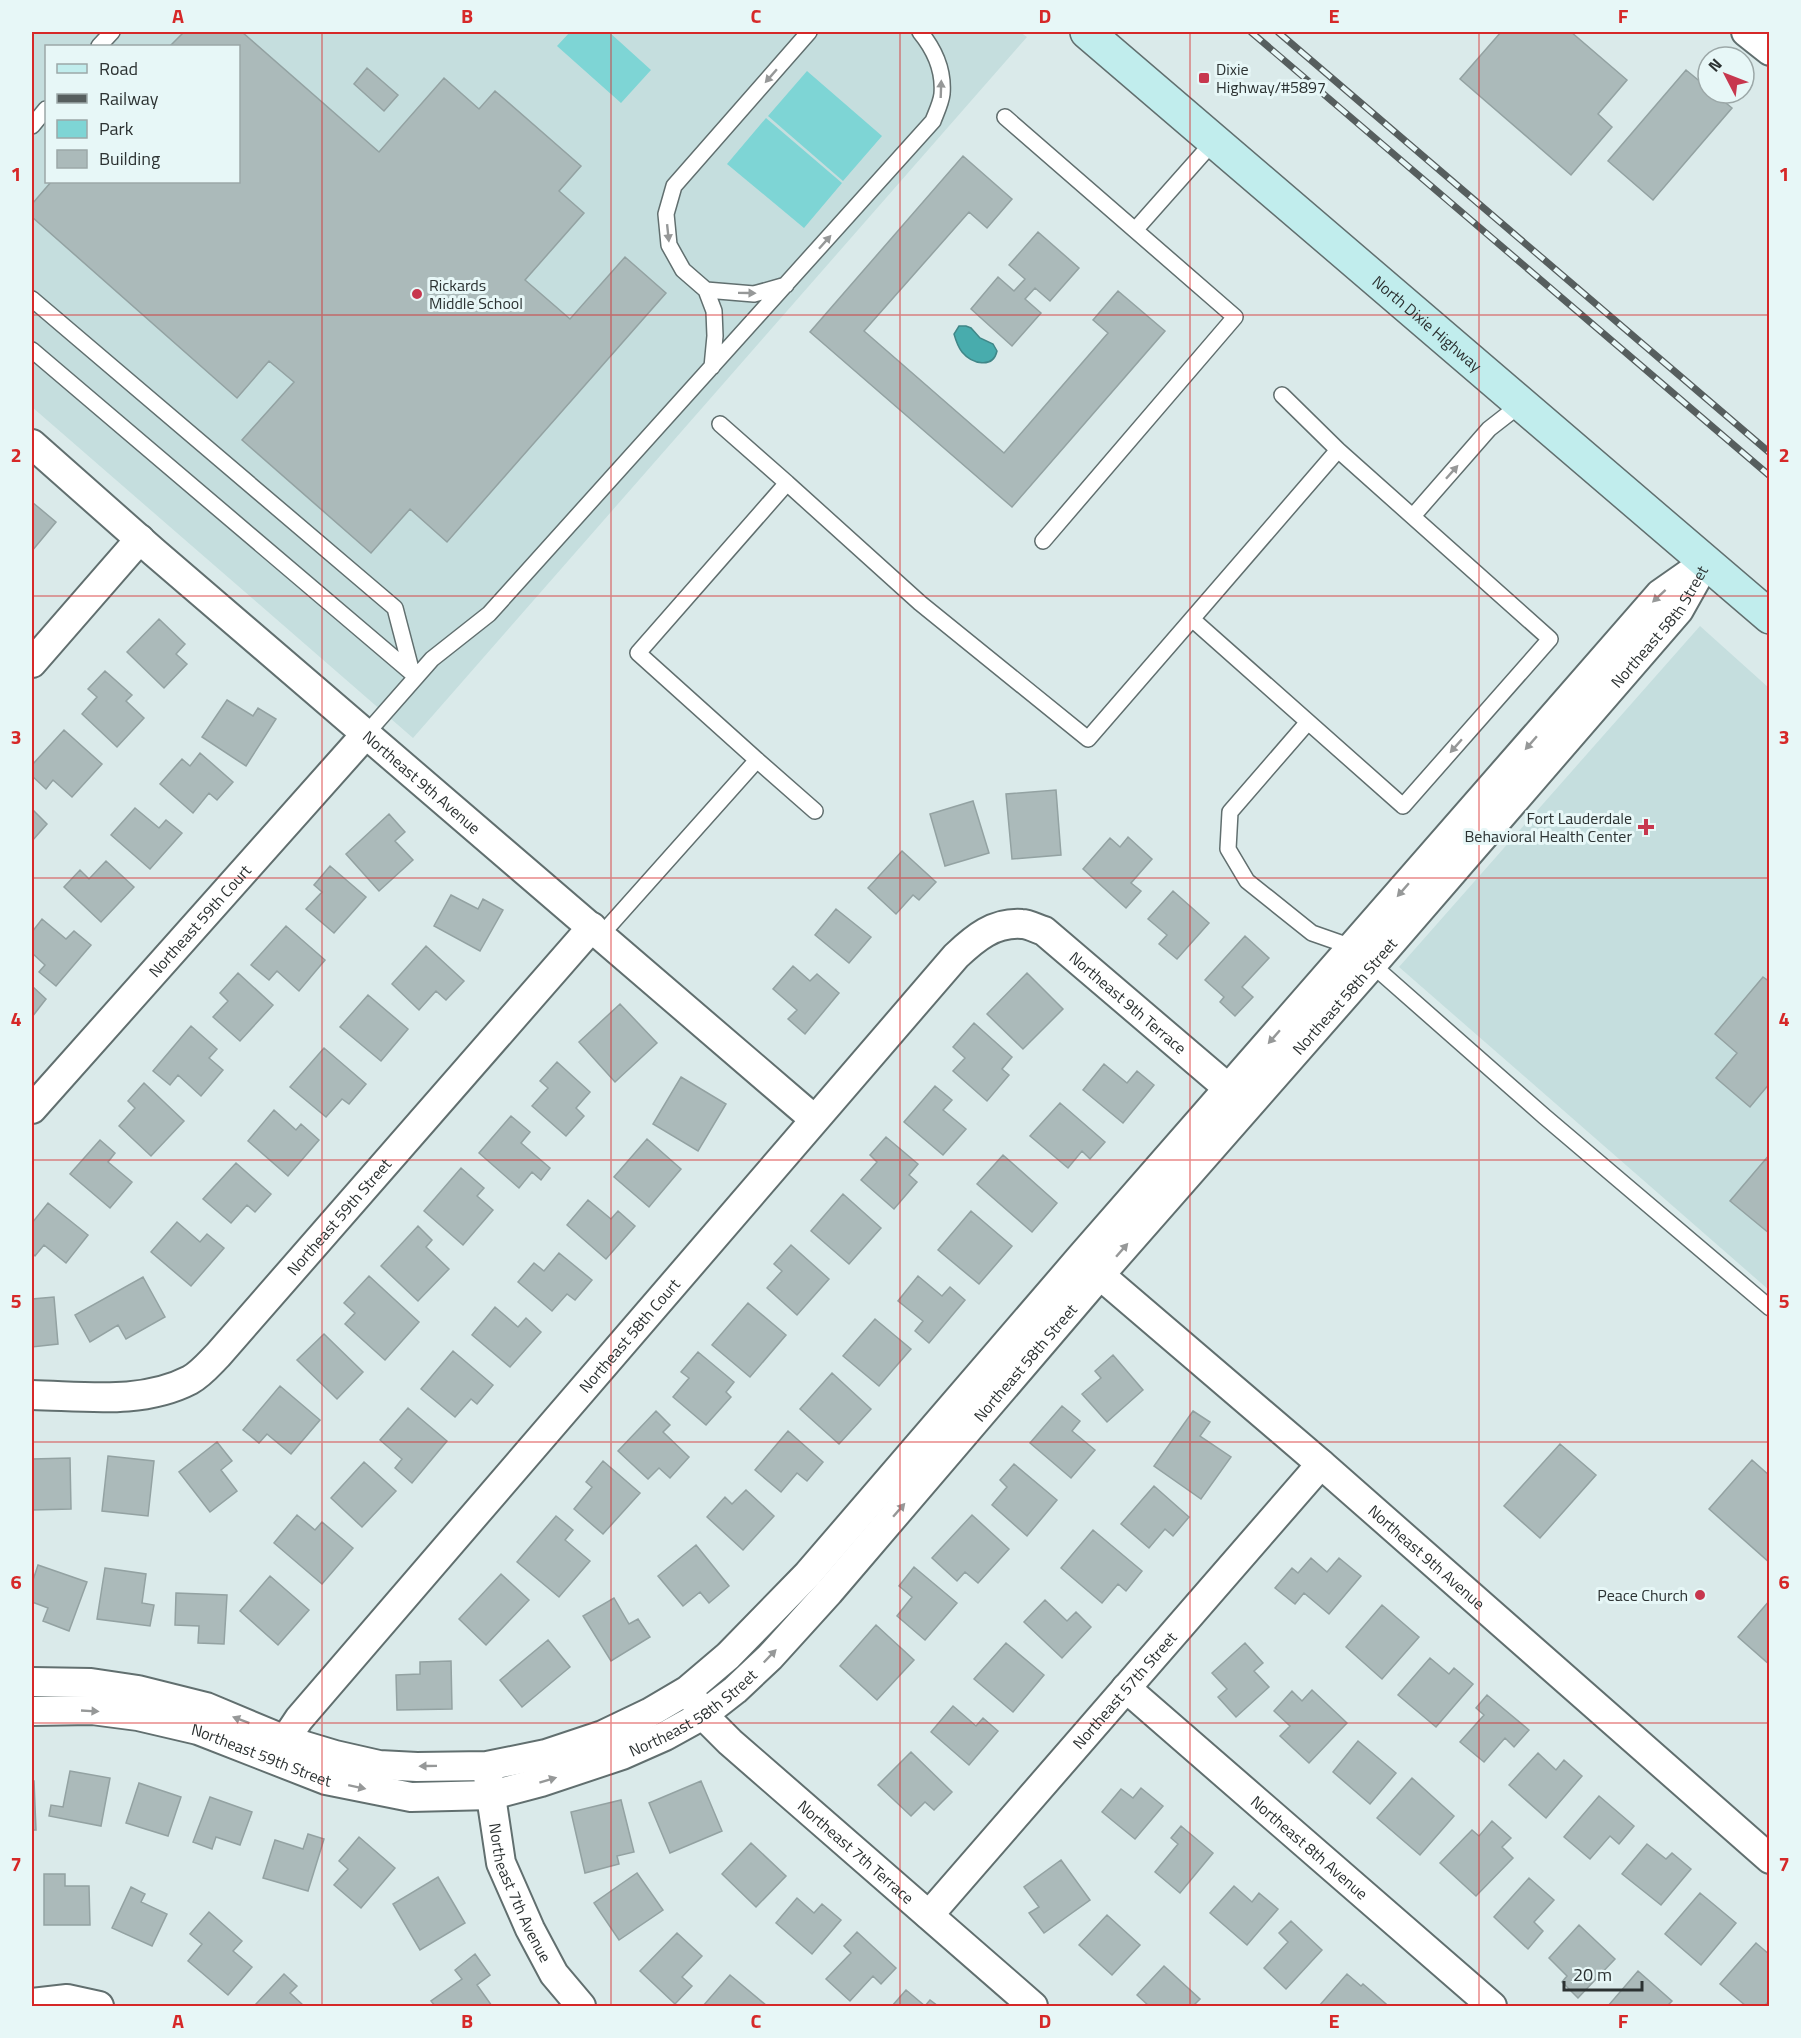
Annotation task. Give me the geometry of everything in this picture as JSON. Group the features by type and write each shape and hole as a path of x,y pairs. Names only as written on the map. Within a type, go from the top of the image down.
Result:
{"main road":[{"name":"North Dixie Highway","path":"1087,32 1770,617"}],"street":[{"path":"1746,32 1770,51"},
{"name":"Northeast 9th Avenue","path":"32,444 140,540 814,1119"},
{"path":"32,663 140,540"},
{"name":"Northeast 58th Street","path":"487,1766 546,1754 603,1735 688,1690 736,1648 1090,1267 1362,956 1660,594 1706,562"},
{"name":"Northeast 59th Court","path":"32,1108 366,734"},
{"name":"Northeast 9th Terrace","path":"998,926 1023,924 1044,931 1239,1097"},
{"name":"Northeast 58th Court","path":"280,1750 299,1719 956,956 979,935 998,926"},
{"name":"Northeast 59th Street","path":"32,1395 130,1397 162,1392 193,1379 218,1355 597,931"},
{"name":"Northeast 58th Street","path":"492,1795 563,1776 622,1755 665,1736 703,1715 735,1690 770,1657 844,1574 1090,1267"},
{"name":"Northeast 9th Avenue","path":"1090,1267 1322,1464 1770,1859"},
{"name":"Northeast 57th Street","path":"928,1916 1322,1464"},
{"name":"Northeast 59th Street","path":"32,1682 91,1683 138,1690 206,1707 326,1780 411,1797 492,1795"},
{"name":"Northeast 8th Avenue","path":"1126,1688 1492,2007"},
{"name":"Northeast 7th Terrace","path":"688,1690 703,1715 730,1742 1033,2007"},
{"name":"Northeast 59th Street","path":"32,1711 92,1710 138,1716 280,1750 335,1755 379,1765 487,1766"},
{"name":"Northeast 7th Avenue","path":"487,1766 501,1863 530,1929 554,1974 581,2007"},
{"path":"32,2003 67,1999 99,2007"}],"lane":[{"path":"100,45 112,32"},
{"path":"712,367 715,336 714,311 706,290 683,270 669,245 666,214 674,186 810,32"},
{"path":"366,734 414,675 489,614 933,122 942,95 941,72 932,46 920,32"},
{"path":"32,126 45,110"},
{"path":"1005,117 1236,317 1043,541"},
{"path":"1136,229 1214,141"},
{"path":"706,290 754,294 786,285"},
{"path":"32,299 395,608 414,675"},
{"path":"32,350 414,675"},
{"path":"1192,619 1403,807 1550,639 1338,450 1282,394"},
{"path":"1413,516 1490,429 1521,404"},
{"path":"720,424 920,603 1088,739 1338,450"},
{"path":"787,483 638,653 815,811"},
{"path":"1308,722 1230,812 1228,849 1247,881 1312,933 1362,956 1545,1117 1770,1308"},
{"path":"597,931 758,760"}],"shaded area":[{"name":"Rickards Middle School","path":"32,32 1020,32 1027,37 413,738 32,407"},
{"path":"959,326 971,328 980,338 993,344 997,351 995,357 982,363 966,356 957,344 954,334"},
{"name":"Fort Lauderdale Behavioral Health Center","path":"1700,626 1769,688 1769,1290 1399,967"}],"green space":[{"path":"570,32 609,32 651,70 621,103 557,46"},
{"path":"807,71 882,136 843,181 768,116"},
{"path":"766,118 842,183 804,228 727,164"}],"building":[{"path":"184,32 242,32 379,152 444,78 479,109 495,91 581,166 559,191 584,213 525,280 570,319 625,257 666,293 447,542 410,509 371,553 242,440 294,382 269,361 237,398 32,217 32,204 50,183 240,183 240,45 171,45"},
{"path":"1501,32 1571,32 1627,80 1598,114 1612,127 1571,175 1460,79"},
{"path":"367,68 398,95 384,111 354,84"},
{"path":"1686,70 1696,78 1696,105 1728,105 1732,108 1653,200 1608,161"},
{"path":"963,156 1012,199 987,228 969,212 864,331 1004,453 1108,333 1093,320 1118,291 1165,331 1012,507 810,332"},
{"path":"1038,232 1079,268 1050,301 1035,288 1025,299 1041,313 1012,346 971,309 998,277 1014,291 1025,279 1009,265"},
{"path":"32,502 56,522 32,551"},
{"path":"159,619 185,644 176,654 187,664 164,688 127,652"},
{"path":"105,671 132,695 126,701 144,718 117,747 82,714 97,697 88,689"},
{"path":"227,700 253,716 258,708 276,719 246,766 202,737"},
{"path":"64,730 102,764 72,797 53,780 46,789 32,776 32,765"},
{"path":"200,753 233,782 217,800 209,793 193,813 160,784 182,759 190,766"},
{"path":"1056,790 1061,855 1012,859 1006,794"},
{"path":"973,801 989,853 945,866 930,814"},
{"path":"135,808 159,828 166,820 182,833 150,869 111,835"},
{"path":"32,809 47,824 32,841"},
{"path":"389,814 405,832 395,841 413,860 379,891 346,854"},
{"path":"1128,837 1152,859 1131,883 1141,891 1126,908 1083,869 1110,838 1120,847"},
{"path":"902,851 936,882 919,900 913,895 896,914 868,888"},
{"path":"106,861 134,887 101,922 64,887 80,870 89,879"},
{"path":"330,866 366,897 334,933 306,909 322,892 314,885"},
{"path":"1173,891 1209,923 1177,959 1159,944 1167,935 1148,919"},
{"path":"451,895 478,909 483,899 503,910 480,951 434,926"},
{"path":"836,909 871,937 849,963 815,935"},
{"path":"42,919 66,939 74,931 91,945 56,986 39,972 45,965 32,953 32,932"},
{"path":"286,926 325,960 299,991 277,971 269,980 251,965"},
{"path":"1245,936 1269,958 1242,987 1253,997 1235,1016 1220,1002 1224,997 1205,980"},
{"path":"426,946 464,981 446,1000 436,991 419,1010 392,984"},
{"path":"793,966 810,981 817,974 839,993 805,1034 788,1019 797,1010 773,989"},
{"path":"238,973 273,1005 240,1041 213,1017 228,1001 220,993"},
{"path":"1027,973 1063,1009 1023,1049 987,1014"},
{"path":"1763,977 1770,982 1770,1083 1750,1107 1716,1078 1737,1053 1715,1034"},
{"path":"32,986 46,999 32,1017"},
{"path":"368,995 408,1029 381,1061 340,1027"},
{"path":"620,1004 657,1043 615,1082 579,1042"},
{"path":"974,1023 1012,1057 1002,1069 1009,1075 987,1101 953,1071 965,1058 953,1047"},
{"path":"191,1026 217,1049 209,1058 223,1070 201,1096 178,1075 170,1085 153,1071"},
{"path":"324,1048 366,1084 349,1104 342,1099 326,1117 290,1087"},
{"path":"557,1062 590,1092 576,1108 584,1116 566,1136 532,1106 548,1088 540,1081"},
{"path":"1104,1064 1127,1083 1137,1071 1154,1085 1123,1123 1083,1090"},
{"path":"681,1077 726,1104 698,1151 653,1124"},
{"path":"144,1083 184,1121 151,1156 119,1126 135,1108 128,1101"},
{"path":"935,1086 952,1100 943,1110 966,1129 943,1155 904,1122"},
{"path":"1060,1103 1105,1142 1090,1159 1082,1151 1068,1168 1030,1136"},
{"path":"274,1110 296,1130 301,1124 319,1140 288,1176 248,1141"},
{"path":"511,1116 530,1132 521,1143 550,1168 541,1180 532,1172 519,1188 479,1153"},
{"path":"886,1137 918,1164 909,1175 917,1182 894,1209 861,1180 877,1162 870,1155"},
{"path":"647,1139 681,1169 649,1207 614,1177"},
{"path":"100,1140 115,1153 108,1162 132,1182 110,1208 70,1174"},
{"path":"1770,1154 1770,1234 1730,1201"},
{"path":"1003,1155 1057,1203 1032,1232 977,1184"},
{"path":"236,1163 271,1194 255,1212 247,1205 231,1223 203,1199"},
{"path":"461,1168 484,1188 477,1196 493,1210 463,1245 424,1211"},
{"path":"843,1194 881,1228 849,1264 811,1231"},
{"path":"588,1200 611,1219 618,1211 635,1226 606,1259 567,1225"},
{"path":"48,1203 88,1235 66,1263 44,1245 35,1256 32,1253 32,1223"},
{"path":"971,1211 1012,1246 979,1284 938,1250"},
{"path":"177,1222 200,1242 207,1234 224,1248 191,1286 151,1252"},
{"path":"418,1226 432,1240 426,1247 449,1269 418,1301 381,1266"},
{"path":"791,1245 829,1279 797,1315 767,1288 782,1271 774,1264"},
{"path":"559,1253 592,1280 575,1300 567,1294 552,1311 518,1282 534,1263 544,1271"},
{"path":"369,1276 419,1322 385,1360 345,1324 355,1313 344,1303"},
{"path":"918,1276 942,1296 950,1287 965,1300 929,1343 915,1331 923,1321 898,1301"},
{"path":"143,1277 165,1317 126,1339 118,1325 90,1342 75,1315"},
{"path":"54,1297 58,1344 32,1347 32,1299"},
{"path":"748,1303 786,1335 750,1377 712,1345"},
{"path":"495,1307 518,1327 526,1318 541,1332 510,1367 472,1335"},
{"path":"875,1319 911,1349 879,1386 843,1356"},
{"path":"324,1334 363,1372 337,1399 297,1360"},
{"path":"453,1351 493,1385 477,1404 471,1399 455,1417 421,1389"},
{"path":"698,1352 734,1382 726,1392 731,1397 706,1425 673,1397 689,1378 681,1372"},
{"path":"1113,1355 1143,1390 1107,1422 1082,1394 1101,1378 1095,1371"},
{"path":"832,1373 871,1409 839,1444 800,1409"},
{"path":"280,1386 320,1420 291,1454 267,1434 259,1443 243,1430"},
{"path":"1062,1406 1080,1421 1072,1431 1095,1450 1071,1478 1030,1443"},
{"path":"408,1408 447,1441 412,1483 395,1468 402,1459 380,1440"},
{"path":"656,1411 670,1425 663,1432 689,1457 670,1478 659,1468 648,1479 618,1451"},
{"path":"1193,1411 1210,1422 1200,1436 1231,1457 1201,1499 1154,1466"},
{"path":"788,1431 823,1462 807,1481 797,1473 781,1492 755,1470"},
{"path":"217,1442 232,1461 221,1470 237,1491 210,1512 179,1472"},
{"path":"1560,1444 1596,1475 1540,1538 1504,1506"},
{"path":"108,1456 154,1461 148,1516 102,1511"},
{"path":"70,1458 71,1509 32,1510 32,1459"},
{"path":"1752,1460 1770,1476 1770,1563 1709,1509"},
{"path":"603,1461 640,1493 603,1534 574,1509 592,1487 586,1482"},
{"path":"364,1462 396,1491 362,1527 331,1498"},
{"path":"1014,1464 1057,1500 1027,1536 992,1505 1007,1487 1000,1480"},
{"path":"1154,1486 1189,1517 1173,1536 1165,1529 1149,1548 1121,1524"},
{"path":"746,1490 774,1516 743,1550 707,1517 725,1497 732,1504"},
{"path":"297,1515 315,1530 322,1522 353,1548 322,1584 274,1543"},
{"path":"972,1515 1009,1549 978,1583 965,1572 957,1581 932,1558"},
{"path":"556,1516 573,1530 565,1540 590,1561 559,1597 517,1562"},
{"path":"1093,1530 1142,1571 1126,1591 1118,1584 1102,1603 1061,1568"},
{"path":"696,1545 729,1586 709,1603 700,1592 683,1606 658,1576"},
{"path":"1311,1558 1327,1572 1339,1558 1361,1576 1329,1614 1304,1593 1295,1604 1275,1588 1292,1568 1298,1573"},
{"path":"38,1565 87,1582 69,1631 43,1621 48,1608 32,1602 32,1583"},
{"path":"914,1567 957,1603 925,1640 897,1616 912,1597 899,1586"},
{"path":"105,1568 146,1574 142,1603 154,1605 150,1626 97,1619"},
{"path":"501,1574 529,1600 486,1645 459,1619"},
{"path":"270,1576 309,1610 278,1645 240,1611"},
{"path":"176,1593 227,1595 224,1644 198,1643 199,1626 175,1625"},
{"path":"614,1598 629,1624 638,1619 650,1637 611,1661 583,1616"},
{"path":"1045,1600 1067,1621 1076,1612 1091,1627 1062,1658 1024,1622"},
{"path":"1770,1600 1770,1665 1738,1637"},
{"path":"1382,1605 1419,1637 1382,1679 1346,1647"},
{"path":"876,1625 914,1660 877,1700 840,1666"},
{"path":"548,1640 570,1667 522,1707 500,1680"},
{"path":"1006,1643 1044,1675 1013,1712 974,1679"},
{"path":"1245,1643 1263,1663 1254,1671 1269,1687 1236,1717 1218,1697 1227,1689 1212,1673"},
{"path":"1430,1658 1449,1674 1454,1668 1473,1684 1436,1727 1398,1695"},
{"path":"451,1661 452,1709 397,1710 396,1675 420,1674 420,1662"},
{"path":"1312,1690 1347,1723 1309,1763 1280,1736 1290,1726 1274,1711 1292,1691 1302,1701"},
{"path":"1487,1695 1529,1730 1514,1747 1505,1738 1484,1762 1460,1742 1484,1715 1476,1708"},
{"path":"953,1706 976,1726 983,1718 998,1731 969,1765 931,1732"},
{"path":"1358,1741 1396,1773 1370,1804 1333,1772"},
{"path":"911,1752 952,1792 934,1810 925,1802 911,1816 878,1785"},
{"path":"1538,1753 1556,1770 1564,1760 1582,1776 1546,1818 1509,1785"},
{"path":"70,1771 110,1778 101,1826 49,1816 51,1805 63,1807"},
{"path":"1412,1778 1454,1816 1420,1855 1377,1818"},
{"path":"32,1781 34,1781 36,1830 32,1830"},
{"path":"701,1781 722,1831 670,1853 649,1803"},
{"path":"139,1783 181,1797 168,1836 126,1823"},
{"path":"1141,1788 1163,1806 1135,1839 1102,1812 1121,1789 1133,1798"},
{"path":"1599,1796 1634,1826 1619,1844 1610,1836 1590,1859 1564,1837"},
{"path":"210,1797 252,1812 240,1845 216,1837 212,1849 193,1842"},
{"path":"621,1800 634,1852 617,1856 619,1864 585,1873 571,1812"},
{"path":"1492,1821 1511,1838 1502,1847 1513,1858 1476,1896 1440,1863 1472,1830 1479,1836"},
{"path":"1181,1826 1213,1853 1180,1893 1155,1872 1178,1844 1171,1838"},
{"path":"308,1834 324,1839 308,1891 263,1878 275,1840 303,1849"},
{"path":"359,1837 395,1868 361,1908 334,1885 348,1869 339,1861"},
{"path":"751,1843 786,1876 756,1907 722,1874"},
{"path":"1647,1844 1666,1859 1672,1853 1691,1869 1661,1905 1622,1874"},
{"path":"1061,1860 1090,1900 1044,1933 1029,1913 1039,1907 1024,1887"},
{"path":"637,1873 663,1910 619,1940 594,1903"},
{"path":"44,1874 65,1874 65,1886 89,1886 90,1925 44,1925"},
{"path":"438,1877 465,1923 420,1950 393,1904"},
{"path":"1529,1878 1554,1900 1534,1922 1543,1931 1528,1949 1494,1917"},
{"path":"1234,1886 1252,1902 1259,1893 1278,1909 1247,1945 1210,1913"},
{"path":"131,1887 145,1894 141,1902 167,1914 152,1946 112,1928"},
{"path":"1700,1893 1736,1923 1701,1965 1665,1934"},
{"path":"797,1898 814,1913 822,1904 841,1920 812,1954 776,1923"},
{"path":"209,1912 242,1941 233,1951 252,1967 228,1995 188,1961 202,1944 190,1934"},
{"path":"1107,1915 1140,1945 1112,1975 1079,1945"},
{"path":"1291,1921 1322,1950 1286,1989 1264,1968 1288,1942 1279,1933"},
{"path":"1579,1925 1615,1959 1578,1998 1562,1982 1567,1976 1549,1958"},
{"path":"857,1932 896,1968 881,1984 873,1976 850,2001 826,1979 851,1953 844,1946"},
{"path":"677,1933 702,1956 682,1977 692,1986 675,2004 640,1971"},
{"path":"1756,1943 1770,1955 1770,2000 1764,2006 1746,2006 1720,1984"},
{"path":"475,1954 490,1975 477,1985 492,2006 435,2006 431,2001 462,1979 455,1970"},
{"path":"1164,1966 1200,1999 1193,2006 1149,2006 1137,1995"},
{"path":"1638,1971 1672,2001 1667,2006 1608,2006"},
{"path":"284,1974 297,1986 290,1993 304,2006 258,2006 256,2004"},
{"path":"1347,1974 1361,1986 1363,1984 1386,2004 1383,2006 1319,2006"},
{"path":"730,1975 767,2006 703,2006"},
{"path":"906,1990 925,2006 892,2006"},
{"path":"930,2000 938,2006 925,2006"}],"railway":[{"path":"1251,32 1770,476"},
{"path":"1278,32 1770,453"}],"place":[{"name":"Dixie Highway/#5897","path":"1204,78"},
{"name":"Rickards Middle School","path":"417,294"},
{"name":"Fort Lauderdale Behavioral Health Center","path":"1646,827"},
{"name":"Peace Church","path":"1700,1595"}]}
